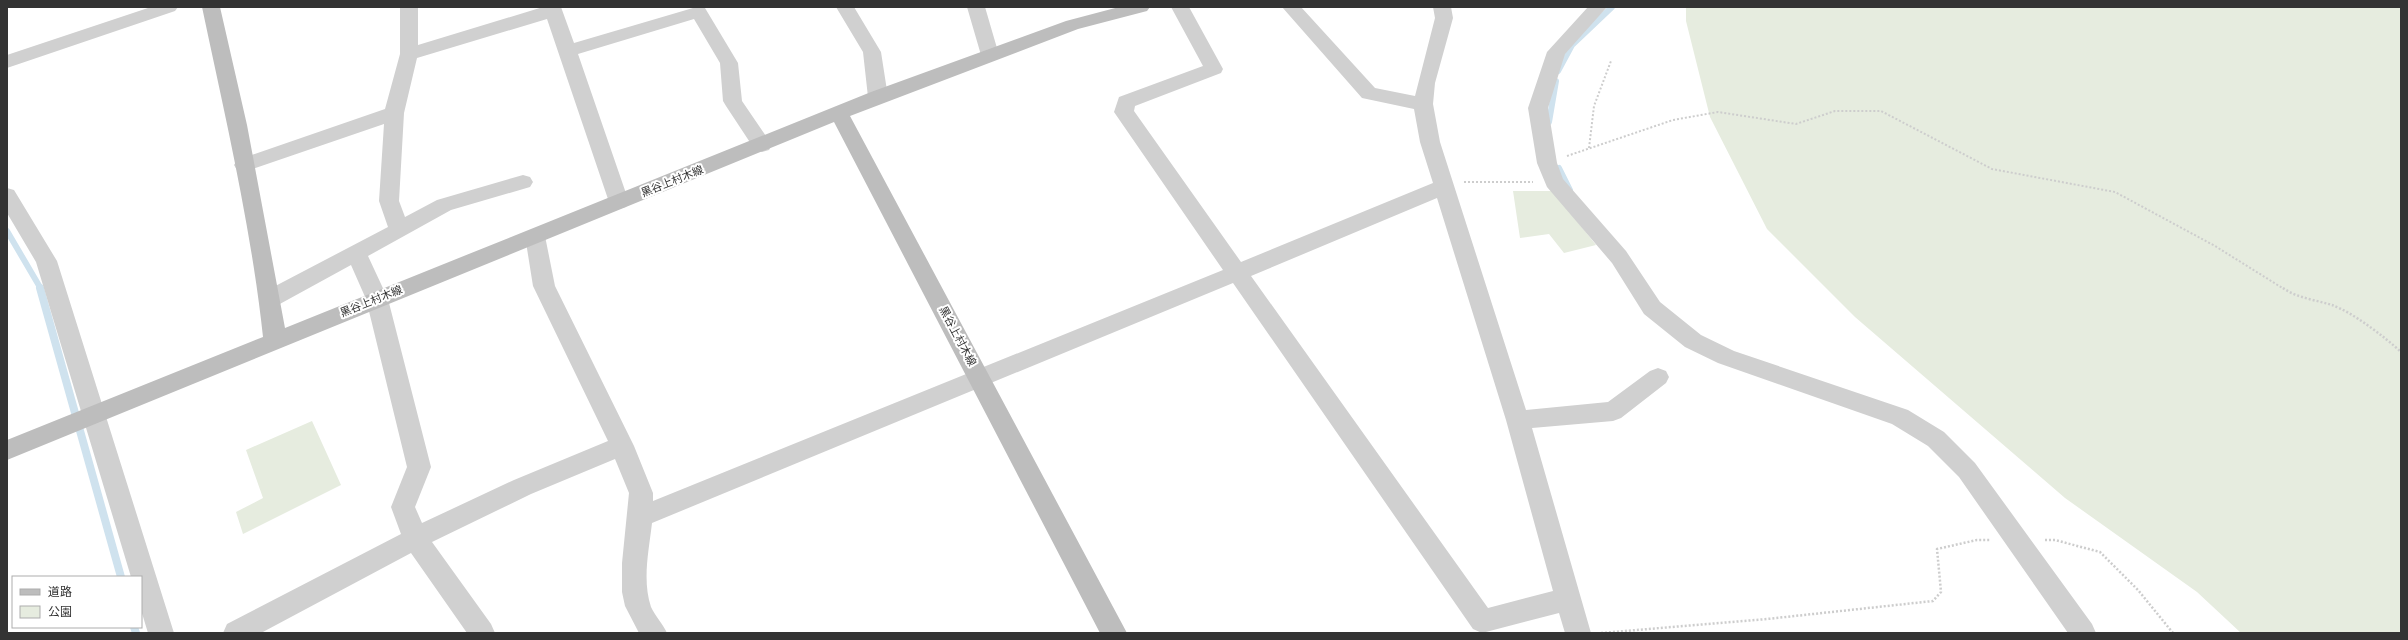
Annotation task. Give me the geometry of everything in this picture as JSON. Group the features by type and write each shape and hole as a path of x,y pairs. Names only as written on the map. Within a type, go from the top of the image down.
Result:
{"main road":[{"path":"211,7 270,299 275,340"},
{"path":"839,114 878,97 1072,25 1141,7"},
{"name":"黒谷上村木線","path":"7,450 95,416 275,340 839,114 981,379 1114,633"}],"street":[{"path":"7,62 169,7"},
{"path":"399,230 389,202 394,113 409,54 409,7"},
{"path":"845,7 872,52 878,97"},
{"path":"976,7 990,55"},
{"path":"1180,7 1214,69 1126,102 1124,112 1235,273 1482,621 1568,599"},
{"path":"1290,7 1369,93 1423,104"},
{"path":"1442,7 1444,18 1426,83 1423,104 1430,142 1518,420 1578,633"},
{"path":"1598,7 1556,52 1538,108 1544,151 1554,182 1574,208 1619,257 1652,308 1692,341 1726,357 1900,417 1936,438 1967,470 2083,633"},
{"path":"409,54 553,9 619,202"},
{"path":"568,51 699,12 729,63 734,101 762,145"},
{"path":"244,165 394,113"},
{"path":"270,299 444,205 523,182"},
{"path":"640,517 981,379 1444,187"},
{"path":"7,195 46,261 161,633"},
{"path":"535,236 544,286 622,446 641,493 633,590 643,621 654,633"},
{"path":"356,253 377,299 419,467 403,507 415,538 482,633"},
{"path":"1518,420 1613,411 1658,377"},
{"path":"236,633 415,538 563,468 622,446"}],"path":[{"path":"1611,60 1594,106 1589,148 1673,120 1718,112 1774,122 1796,124 1835,111 1881,111 1992,168 2115,192 2215,246 2290,293 2334,306 2386,338 2401,352"},
{"path":"1444,187 1464,182 1554,182"},
{"path":"1597,633 1767,619 1933,601 1941,592 1937,549 1978,540 1993,540"},
{"path":"2039,540 2055,540 2100,552 2138,590 2173,633"}],"green space":[{"path":"1686,7 2401,7 2401,633 2241,633 2197,592 2065,498 1855,317 1767,229 1710,117 1686,21"},
{"path":"1513,191 1553,191 1596,245 1564,253 1549,234 1520,238"},
{"path":"312,421 341,485 243,534 236,512 263,498 246,450"}],"waterway":[{"path":"1558,71 1572,45 1612,7"},
{"path":"1549,122 1556,81"},
{"path":"1559,168 1570,190"},
{"path":"7,231 41,289"},
{"path":"40,288 121,576"},
{"path":"134,628 136,633"}]}
